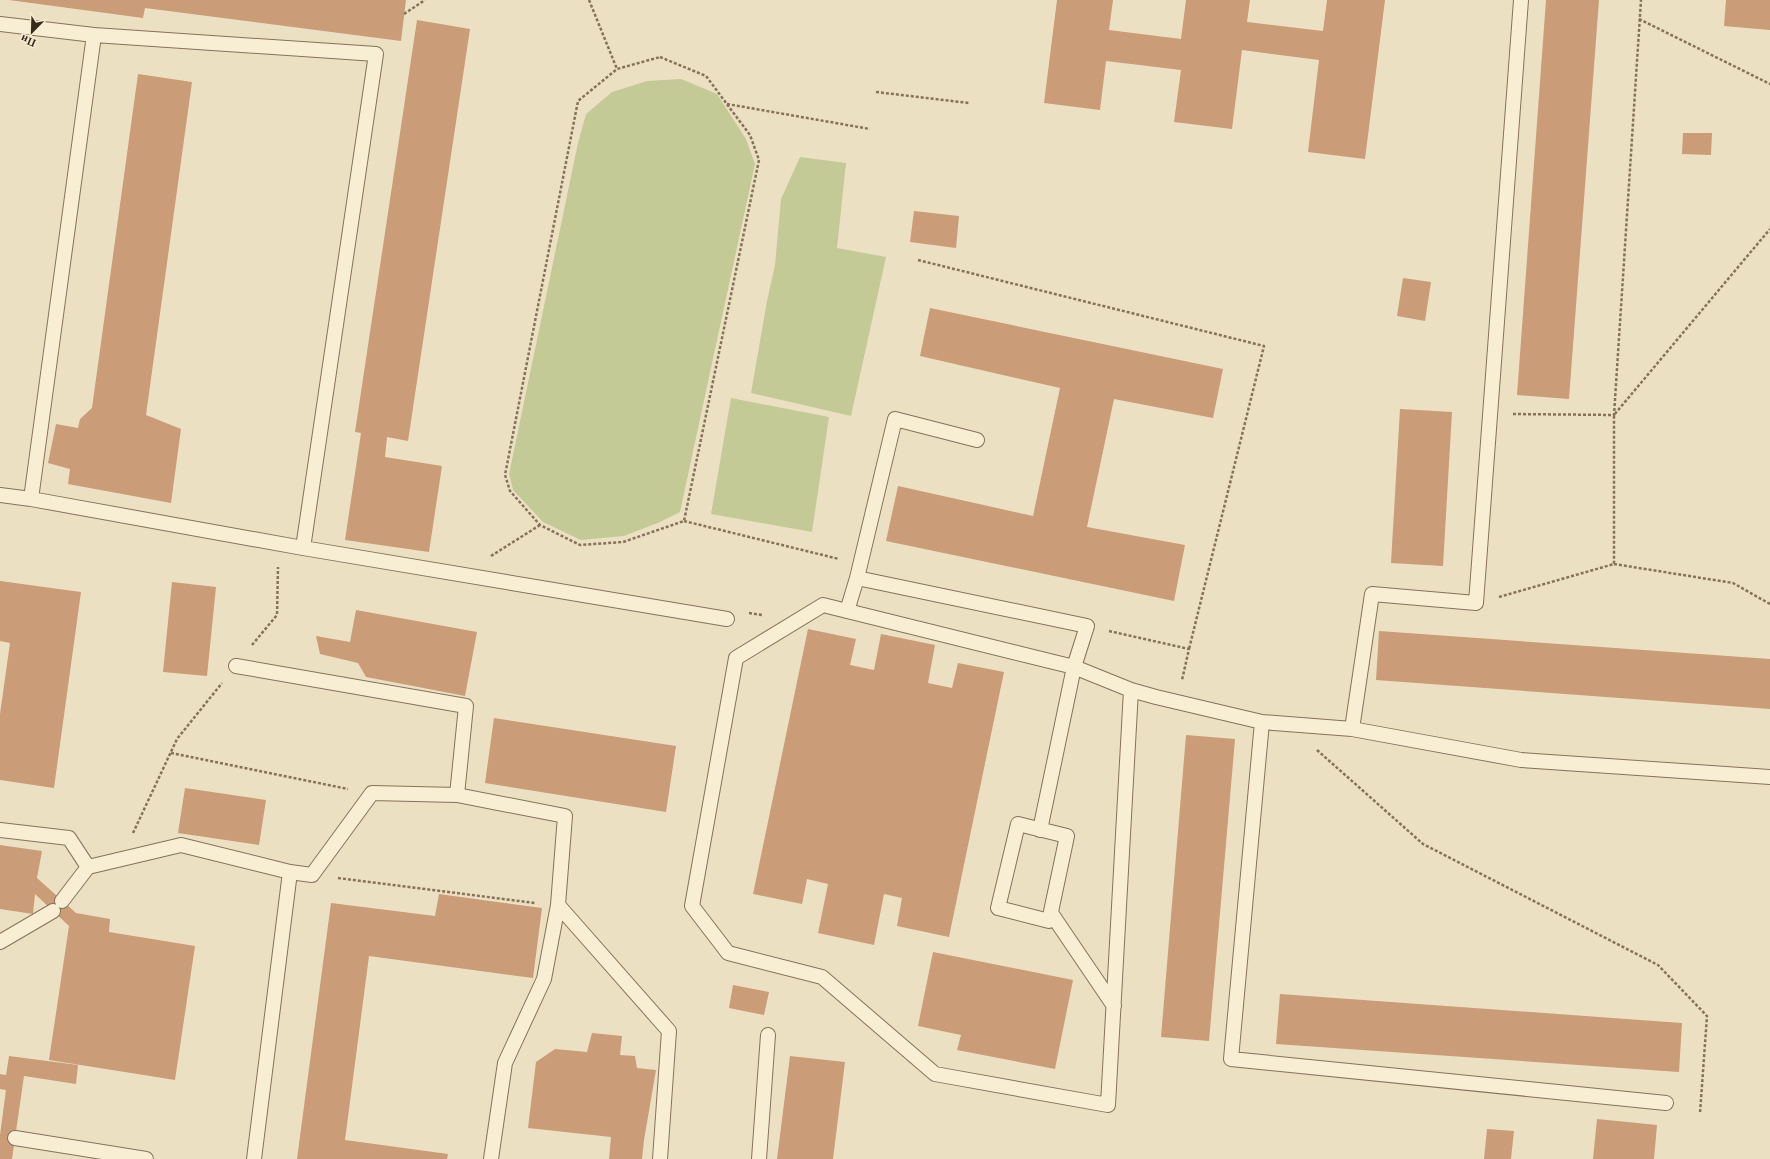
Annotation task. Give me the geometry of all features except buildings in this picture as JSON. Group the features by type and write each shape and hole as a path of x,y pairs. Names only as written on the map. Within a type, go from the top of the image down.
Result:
{"lane":[{"path":"1352,729 1372,594 1476,604 1521,0"},
{"path":"0,24 94,35 376,54 303,548"},
{"path":"31,499 94,35"},
{"path":"847,611 895,419 978,440"},
{"path":"0,495 31,499 303,548 727,619"},
{"path":"858,571 1087,626 1074,667 1040,830"},
{"path":"1131,690 1108,1105 935,1074 822,977 728,953 692,906 736,658 823,604 1074,667 1131,690 1262,722 1352,729 1521,760 1770,777"},
{"path":"236,666 466,706 457,795"},
{"path":"1262,722 1231,1059 1666,1103"},
{"path":"0,942 58,906 88,867 181,845 290,872 312,875 372,793 457,795 566,816 558,905 544,979 505,1063 491,1159"},
{"path":"1018,824 1040,830 1067,836 1049,921 998,908 1018,824"},
{"path":"0,830 69,838 88,867"},
{"path":"254,1159 290,872"},
{"path":"558,905 669,1031 660,1159"},
{"path":"1051,913 1114,1006"},
{"path":"759,1159 768,1035"},
{"path":"15,1138 146,1159"}],"path":[{"path":"404,14 425,0"},
{"path":"589,0 617,69"},
{"path":"1614,564 1614,415 1640,0"},
{"path":"1639,19 1770,84"},
{"path":"684,521 759,160 750,135 706,76 660,57 617,69 578,101 505,475 510,492 540,525 580,545 623,542 684,521 858,571"},
{"path":"876,92 969,104"},
{"path":"727,104 870,129"},
{"path":"1614,415 1770,229"},
{"path":"918,260 1264,346 1177,702"},
{"path":"1490,414 1614,415"},
{"path":"485,560 540,525"},
{"path":"120,859 177,739 276,615 281,544"},
{"path":"1476,604 1614,564 1733,584 1770,604"},
{"path":"1087,626 1189,649"},
{"path":"1315,748 1423,844 1658,966 1707,1016 1700,1113"},
{"path":"171,753 372,793"},
{"path":"312,875 558,905"}],"green space":[{"path":"681,79 717,94 746,139 755,164 680,512 660,522 624,536 581,540 543,522 513,490 509,474 578,143 586,114 612,92 647,81"},
{"path":"800,157 846,163 837,248 886,257 851,416 751,393 767,301 775,265 781,199"},
{"path":"731,398 829,417 812,532 711,514"}]}
